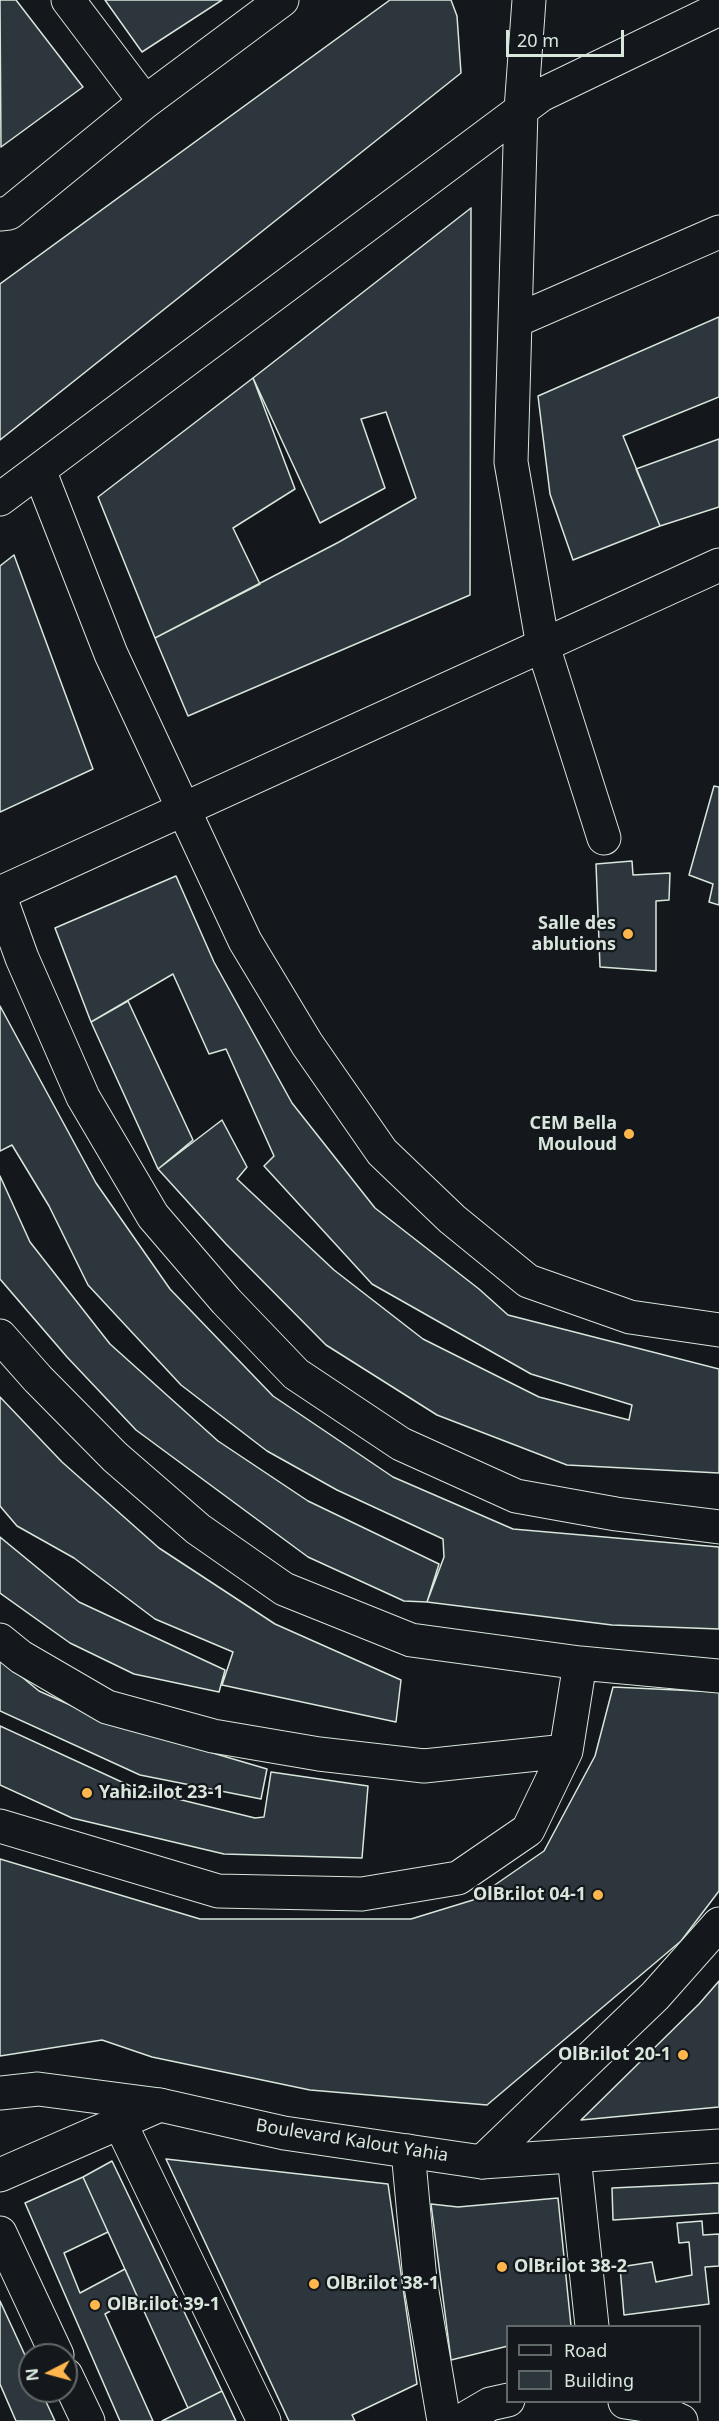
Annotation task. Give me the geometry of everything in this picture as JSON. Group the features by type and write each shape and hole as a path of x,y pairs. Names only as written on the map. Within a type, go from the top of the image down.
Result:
{"street":[{"path":"68,0 145,102"},
{"path":"0,214 9,213 145,102 282,0"},
{"path":"529,0 521,110 511,462 543,646 604,838"},
{"path":"0,500 541,94 706,10"},
{"path":"515,321 719,232"},
{"path":"39,470 111,654 245,941 308,1044 382,1152 452,1219 528,1281 630,1317 719,1330"},
{"path":"719,565 183,809 0,895 22,958 83,1097 153,1216 225,1301 296,1374 401,1444 516,1496 616,1514 719,1527"},
{"path":"0,1336 38,1379 115,1457 198,1529 284,1589 411,1640 580,1663 719,1676"},
{"path":"0,1640 21,1657 107,1707 213,1736 319,1754 424,1766 566,1751"},
{"path":"0,1826 218,1891 362,1893 458,1878 528,1830 566,1751 580,1663"},
{"path":"482,2162 655,1996 719,1924"},
{"name":"Boulevard Kalout Yahia","path":"0,2093 38,2089 160,2105 284,2133 482,2162 719,2146"},
{"path":"0,2175 160,2105"},
{"path":"120,2122 264,2421"},
{"path":"408,2151 420,2280 444,2421"},
{"path":"574,2156 592,2325"},
{"path":"0,2233 51,2343"},
{"path":"461,2421 490,2404 506,2400"},
{"path":"78,2401 87,2421"},
{"path":"636,2403 646,2404 681,2421"}],"building":[{"path":"0,0 16,0 83,87 1,147"},
{"path":"105,0 222,0 142,52"},
{"path":"390,0 451,0 457,16 461,73 0,440 0,284"},
{"path":"471,208 470,595 188,716 155,638 339,542 416,498 386,412 361,419 385,488 320,523 253,378"},
{"path":"719,317 719,397 623,436 660,526 573,560 550,494 538,396"},
{"path":"253,378 295,489 233,528 260,584 155,638 98,497"},
{"path":"719,439 719,507 660,526 636,469"},
{"path":"14,555 93,769 0,812 0,566"},
{"path":"714,786 719,787 719,905 709,902 713,884 689,875"},
{"name":"Salle des ablutions","path":"632,861 633,875 670,873 669,900 656,901 656,971 600,967 596,864"},
{"path":"176,876 214,962 292,1103 375,1208 479,1289 508,1315 719,1369 719,1473 567,1465 437,1415 326,1345 226,1244 158,1169 222,1120 247,1167 237,1179 334,1270 423,1339 539,1397 629,1420 632,1405 531,1374 372,1284 264,1166 274,1156 226,1049 209,1054 173,974 91,1022 55,928"},
{"path":"128,1001 193,1140 158,1169 91,1022"},
{"path":"0,1006 96,1183 170,1289 273,1396 393,1477 513,1529 719,1547 719,1629 612,1625 427,1602 444,1557 443,1539 337,1490 267,1451 181,1385 88,1285 49,1206 12,1145 0,1151"},
{"path":"0,1176 30,1242 110,1344 218,1441 308,1501 439,1564 427,1602 404,1601 308,1557 136,1430 67,1357 0,1279"},
{"path":"0,1397 62,1462 159,1548 275,1624 401,1680 396,1722 222,1685 233,1652 155,1619 74,1558 17,1526 0,1506"},
{"path":"0,1537 79,1602 225,1670 219,1692 134,1674 70,1643 0,1593"},
{"name":"Yahi2.ilot 23-1","path":"0,1659 39,1691 108,1722 267,1769 261,1799 140,1775 0,1711"},
{"name":"OlBr.ilot 04-1","path":"613,1687 719,1692 719,1891 681,1941 487,2105 310,2090 152,2057 102,2040 0,2056 0,1859 200,1919 411,1919 473,1900 544,1851 595,1756"},
{"name":"Yahi2.ilot 23-1","path":"0,1726 137,1789 255,1818 264,1817 271,1772 368,1786 362,1858 224,1854 72,1818 0,1785"},
{"name":"OlBr.ilot 20-1","path":"719,1981 719,2107 581,2120 699,2004"},
{"name":"OlBr.ilot 38-1","path":"166,2159 388,2184 417,2384 352,2415 355,2421 289,2421"},
{"path":"112,2161 222,2391 188,2408 83,2177"},
{"name":"OlBr.ilot 39-1","path":"83,2177 108,2232 64,2253 80,2293 125,2269 137,2296 105,2314 153,2421 120,2421 25,2203"},
{"path":"719,2183 719,2213 613,2220 612,2188"},
{"name":"OlBr.ilot 38-2","path":"558,2198 571,2325 506,2325 506,2346 451,2360 431,2204 458,2207"},
{"path":"702,2221 703,2235 719,2234 719,2266 705,2267 709,2304 624,2315 620,2267 652,2262 656,2282 692,2275 689,2242 679,2243 677,2223"},
{"path":"0,2301 19,2343 18,2403 47,2403 55,2421 16,2421 0,2384"},
{"path":"222,2391 236,2421 162,2421"}],"place":[{"name":"Salle des ablutions","path":"628,934"},
{"name":"CEM Bella Mouloud","path":"629,1134"},
{"name":"Yahi2.ilot 23-1","path":"87,1793"},
{"name":"OlBr.ilot 04-1","path":"598,1895"},
{"name":"OlBr.ilot 20-1","path":"683,2055"},
{"name":"OlBr.ilot 38-2","path":"502,2267"},
{"name":"OlBr.ilot 38-1","path":"314,2284"},
{"name":"OlBr.ilot 39-1","path":"95,2305"}]}
